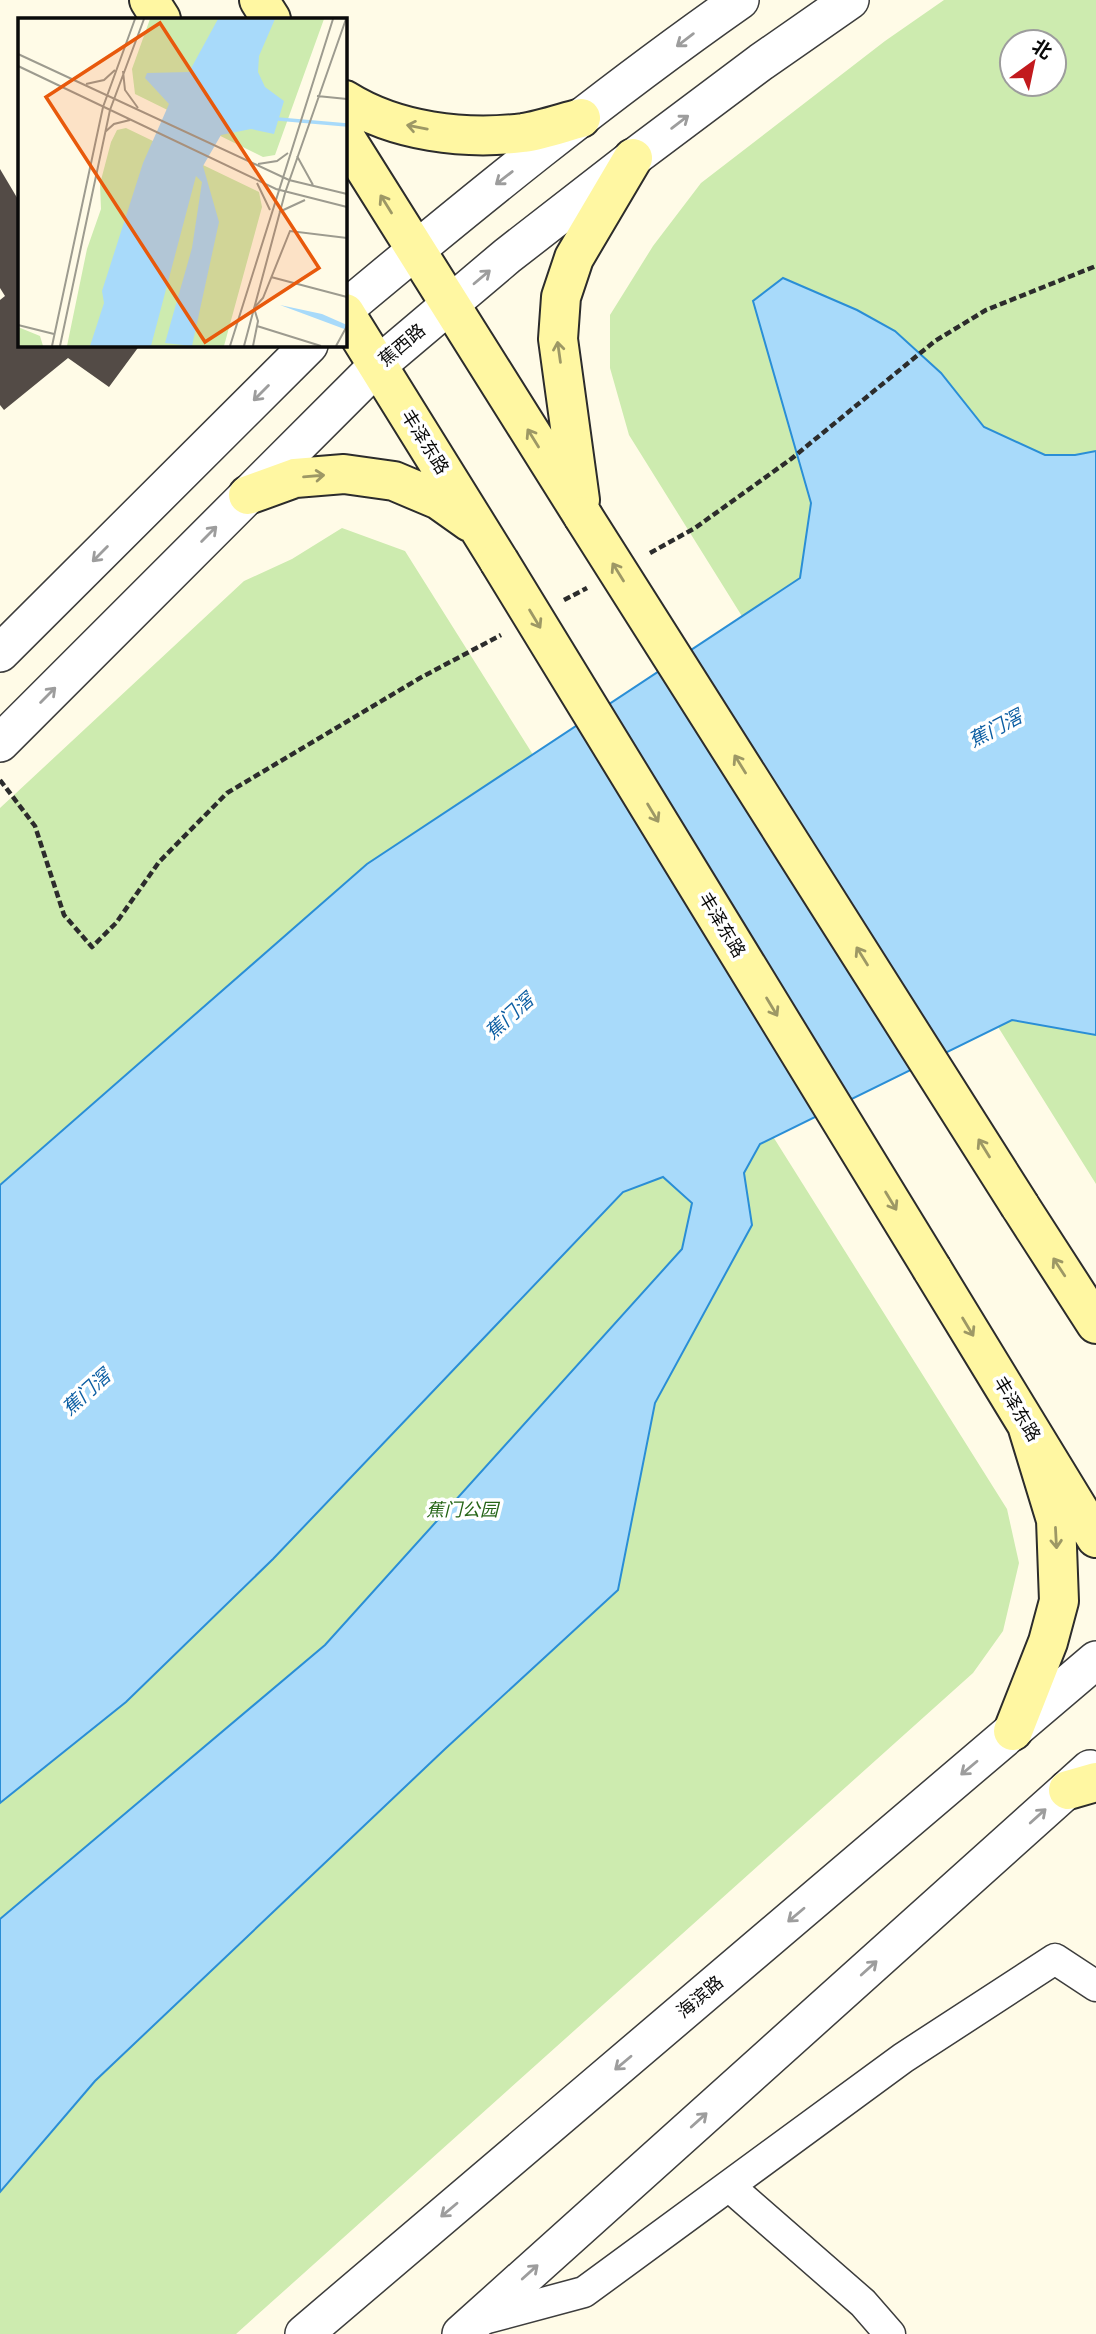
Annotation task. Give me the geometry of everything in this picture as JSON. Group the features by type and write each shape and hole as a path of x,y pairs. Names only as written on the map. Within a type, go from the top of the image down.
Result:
{"main road":[{"path":"149,0 161,18"},
{"path":"259,0 270,18"},
{"path":"346,101 409,127 467,135 525,133 581,118"},
{"path":"346,139 1096,1324"},
{"path":"583,516 558,339 561,298 574,258 633,158"},
{"name":"丰泽东路","path":"346,313 1096,1538"},
{"path":"248,495 295,478 344,474 394,481 439,500 479,529"},
{"path":"1013,1731 1048,1642 1059,1601 1056,1520 1027,1425"}],"street":[{"path":"346,310 415,250 581,118 740,0"},
{"name":"蕉西路","path":"0,743 377,366 507,256 633,158 761,62 850,0"},
{"path":"0,653 308,346"},
{"name":"海滨路","path":"304,2334 1096,1660"},
{"path":"470,2329 1082,1786 1096,1764"},
{"path":"470,2329 584,2292 903,2058 1055,1959 1096,1986"},
{"path":"729,2186 863,2303 890,2334"}],"path":[{"path":"648,555 695,528 791,459 935,341 986,310 1096,266"},
{"path":"564,600 588,587"},
{"path":"0,780 35,826 64,915 92,947 116,923 159,862 227,793 420,678 504,633"}],"green space":[{"path":"944,0 1096,0 1096,1184 629,435 610,368 610,315 653,246 701,183 885,41"},
{"name":"蕉门公园","path":"342,528 405,551 1007,1509 1019,1563 1003,1631 973,1673 236,2334 0,2334 0,808 244,581 292,559"}],"water":[{"name":"蕉门滘","path":"783,278 857,310 895,331 941,373 984,427 1045,455 1075,455 1096,451 1096,1035 1012,1020 760,1144 744,1173 752,1225 655,1403 618,1590 445,1749 95,2081 0,2192 0,1919 325,1645 682,1249 692,1203 663,1177 623,1192 273,1559 126,1702 0,1803 0,1185 367,864 800,578 811,503 753,301"}],"building":[{"path":"0,169 18,199 18,346 139,346 109,387 68,358 4,410 0,405 0,300 5,296 0,288"}]}
